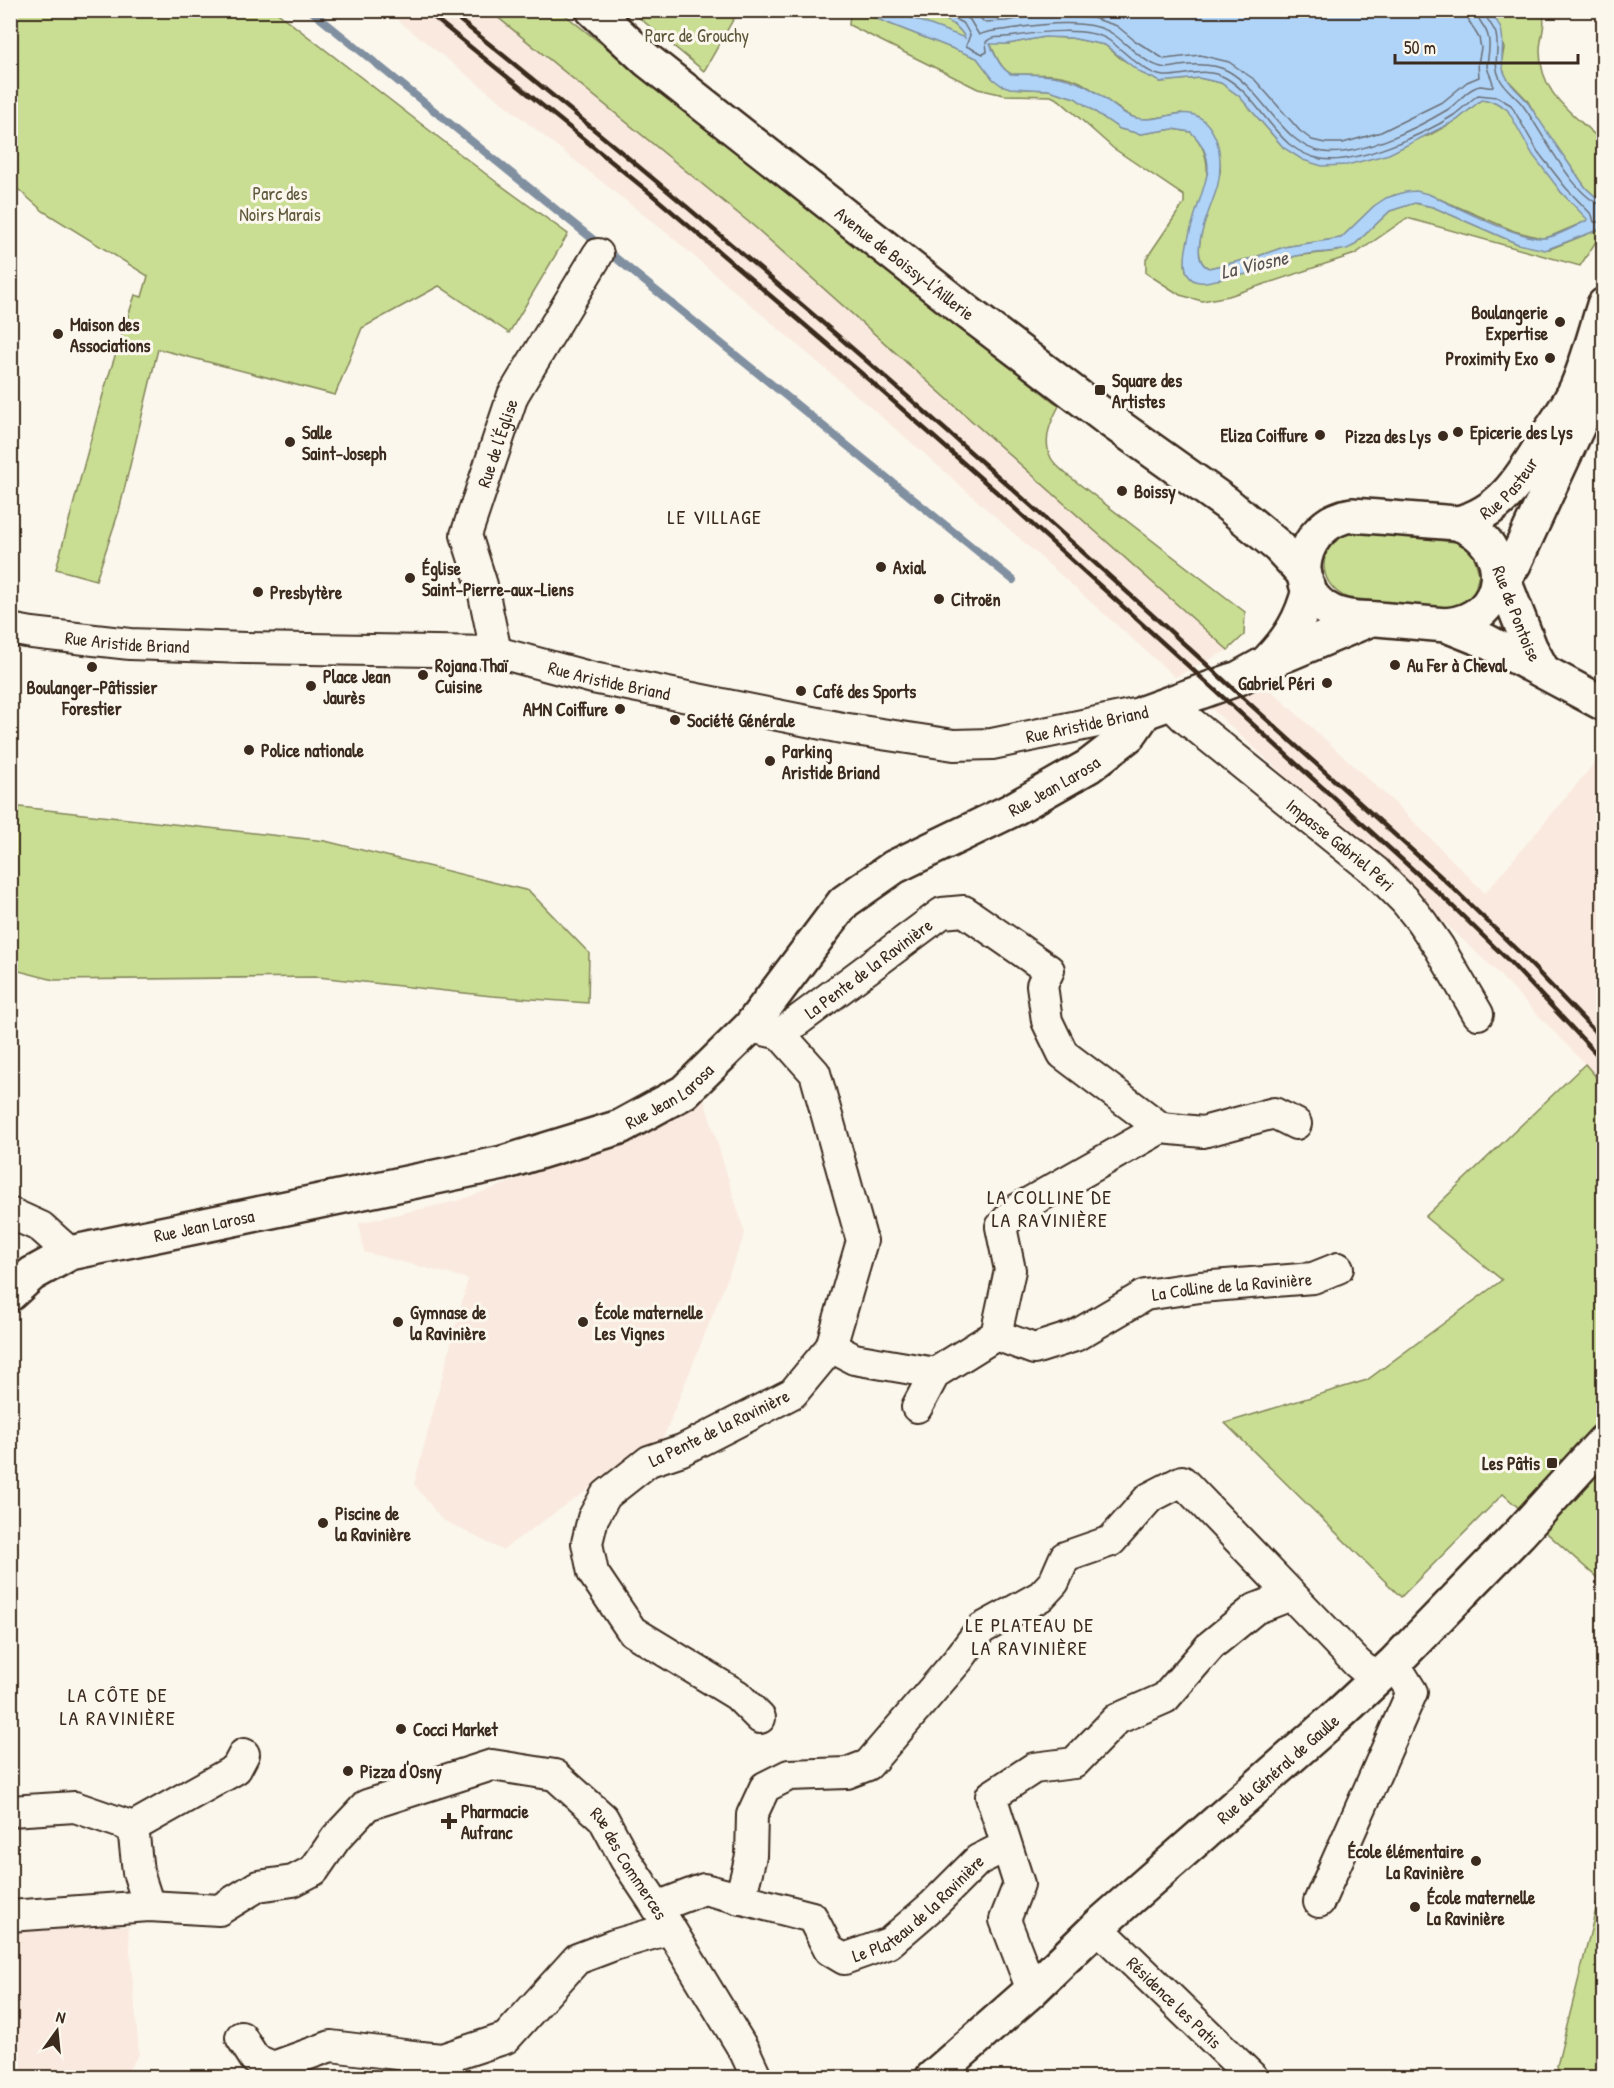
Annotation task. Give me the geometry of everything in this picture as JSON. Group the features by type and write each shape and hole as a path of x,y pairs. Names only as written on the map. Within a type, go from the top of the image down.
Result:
{"main road":[{"name":"Avenue de Boissy-l'Aillerie","path":"593,10 647,60 962,308 1108,419 1226,503 1279,547 1307,582"},
{"name":"Rue Pasteur","path":"1457,524 1476,518 1496,505 1508,495 1519,480 1576,388 1604,306"},
{"name":"Rue Pasteur","path":"1497,577 1514,564 1586,411 1604,365"},
{"name":"Avenue de Boissy-l'Aillerie","path":"1226,503 1282,524 1318,523 1338,518"},
{"path":"1359,515 1457,524 1471,528 1482,537 1497,577 1485,608 1474,617 1461,623 1446,625 1348,617 1335,613 1317,601 1307,582 1306,554 1311,541 1320,529 1338,518 1359,515"},
{"name":"Rue de Pontoise","path":"1497,577 1543,671"},
{"name":"Rue Aristide Briand","path":"1266,663 1292,634 1305,606 1307,582"},
{"name":"Rue Aristide Briand","path":"1158,708 1239,678 1266,663 1371,619"},
{"name":"Rue de Pontoise","path":"1446,625 1486,641 1604,704"},
{"name":"Rue Jean Larosa","path":"10,1294 32,1274 70,1253 503,1163 620,1127 684,1092 765,1031 844,902 894,867 1010,811 1089,766 1111,751 1158,708"},
{"name":"Rue du Général de Gaulle","path":"932,2078 1032,1990 1097,1927 1385,1671 1520,1533 1604,1441"}],"street":[{"name":"Rue de l'Église","path":"496,652 482,585 466,535 513,396 598,254"},
{"name":"Rue Aristide Briand","path":"10,629 130,644 496,652 593,678 842,728 954,745 992,744 1158,708"},
{"name":"Impasse Gabriel Péri","path":"1158,708 1184,717 1376,873 1405,901 1439,946 1478,1014"},
{"name":"La Pente de la Ravinière","path":"760,1718 737,1695 632,1631 593,1573 587,1543 592,1518 606,1495 649,1461 682,1450 793,1393 831,1347 862,1241 815,1073 765,1031 942,913 964,911 1049,970 1042,985 1047,1021 1063,1054 1161,1128"},
{"path":"917,1407 935,1373 996,1335 1010,1270 1002,1227 1016,1210 1161,1128 1203,1132 1274,1113 1296,1124"},
{"path":"10,1213 41,1227 70,1253"},
{"name":"La Colline de la Ravinière","path":"996,1335 1034,1349 1075,1336 1145,1295 1200,1287 1313,1278 1338,1268"},
{"path":"831,1347 854,1359 935,1373"},
{"path":"740,1899 751,1856 752,1815 765,1787 789,1775 847,1773 868,1765 958,1660 981,1629 1041,1596 1054,1582 1065,1557 1111,1541 1149,1498 1182,1481 1357,1663 1385,1671 1412,1692 1319,1902"},
{"name":"Le Plateau de la Ravinière","path":"1032,1990 1005,1920 1019,1884 991,1796 1034,1768 1074,1763 1117,1719 1165,1698 1211,1645 1255,1609 1291,1595"},
{"path":"10,1811 75,1807 133,1827 236,1769 244,1754"},
{"name":"Rue des Commerces","path":"10,1916 149,1906 219,1910 258,1886 293,1881 314,1870 336,1838 367,1805 492,1765 555,1775 603,1818 625,1859 745,2052 757,2078"},
{"path":"133,1827 138,1872 149,1906"},
{"name":"Le Plateau de la Ravinière","path":"241,2037 255,2059 273,2067 331,2046 419,2067 506,2038 577,1959 614,1945 663,1918 704,1889 812,1917 829,1950 844,1959 889,1943 933,1905 978,1860 1006,1846"},
{"name":"Résidence les Patis","path":"1097,1927 1253,2078"}],"shaded area":[{"path":"386,11 490,11 756,228 1228,650 1175,677 926,455 668,234"},
{"path":"1266,686 1397,805 1485,893 1603,753 1603,1086 1585,1064 1490,965 1211,708"},
{"name":"École maternelle Les Vignes","path":"704,1099 745,1234 664,1436 502,1550 441,1519 414,1484 468,1279 364,1252 359,1223 457,1201 564,1163"},
{"path":"128,1926 139,2054 124,2077 11,2077 10,1930"}],"green space":[{"name":"Parc des Noirs Marais","path":"10,11 275,11 495,181 568,234 509,333 439,286 362,328 335,395 158,349 119,511 96,580 56,569 105,387 135,295 142,297 148,276 43,211 11,183"},
{"path":"490,11 560,11 1059,406 1047,438 1048,451 1054,462 1065,473 1245,612 1244,635 1228,650 756,228"},
{"name":"Parc de Grouchy","path":"631,11 738,11 704,71"},
{"path":"850,11 857,11 977,58 993,79 1010,88 1049,90 1075,98 1120,129 1141,134 1173,129 1191,132 1203,148 1207,165 1202,199 1186,254 1186,272 1202,282 1256,272 1295,256 1338,251 1353,246 1390,211 1414,203 1433,207 1518,244 1550,249 1602,228 1603,231 1580,266 1407,218 1355,254 1229,296 1202,301 1180,295 1146,273 1146,259 1184,203 1184,196 1113,148 1059,100 1051,96 1004,95 978,89 849,25"},
{"path":"893,11 934,15 960,30 966,39"},
{"path":"1487,11 1542,11 1544,21 1540,51 1546,81 1561,103 1603,143 1603,200 1586,188 1542,126 1527,100 1507,79 1501,65 1504,48 1496,19"},
{"path":"1044,37 1071,38 1105,45 1120,58 1160,82 1199,78 1221,83 1239,96 1284,148 1428,136 1457,120 1481,100 1495,102 1507,109 1561,192 1589,220 1549,237 1541,238 1514,231 1428,194 1394,195 1374,206 1341,238 1284,247 1253,258 1209,268 1202,262 1199,252 1200,239 1220,172 1216,140 1182,113 1140,119 1127,114 1087,86 1072,79 1046,75 1011,74 1001,64 990,43 1008,44"},
{"path":"1355,532 1456,542 1474,556 1479,574 1472,596 1461,605 1451,608 1348,598 1329,583 1324,562 1333,543 1342,536"},
{"path":"11,806 325,841 529,891 589,953 588,1003 492,996 318,977 54,980 11,969"},
{"path":"1585,1064 1604,1086 1603,1583 1503,1494 1401,1597 1225,1423 1367,1380 1502,1280 1425,1217"},
{"path":"1603,1881 1603,2077 1559,2077 1557,2066"}],"water":[{"name":"La Viosne","path":"1007,10 1013,13 1017,10 1487,11 1496,19 1500,28 1503,70 1507,78 1528,103 1586,188 1603,200 1603,228 1545,250 1518,244 1433,207 1415,203 1390,211 1347,249 1296,256 1254,272 1199,282 1189,277 1185,265 1186,250 1208,168 1203,148 1191,132 1173,129 1141,134 1120,129 1075,98 1049,90 1010,88 1001,85 993,79 977,58 857,11 893,11 965,38 953,24 921,11","holes":["1044,37 1071,38 1105,45 1141,73 1161,82 1199,78 1221,83 1239,96 1284,148 1303,160 1322,166 1347,165 1389,154 1457,120 1481,100 1495,102 1507,109 1533,155 1561,192 1588,220 1552,236 1541,238 1500,227 1428,194 1416,191 1405,192 1386,198 1374,206 1341,238 1284,247 1253,258 1209,268 1202,263 1199,254 1200,242 1218,184 1220,162 1216,139 1208,125 1200,117 1190,114 1147,119 1136,118 1125,114 1094,91 1074,81 1054,76 1011,74 1001,65 990,44 1008,44"]}],"waterway":[{"path":"310,10 1013,580"}],"railway":[{"path":"425,10 650,193 1001,496 1442,896 1509,961 1604,1062"},
{"path":"447,10 736,248 1018,494 1452,887 1519,952 1604,1041"}],"place":[{"name":"Boulangerie Expertise","path":"1560,322"},
{"name":"Maison des Associations","path":"58,334"},
{"name":"Proximity Exo","path":"1550,358"},
{"name":"Square des Artistes","path":"1100,390"},
{"name":"Epicerie des Lys","path":"1458,432"},
{"name":"Eliza Coiffure","path":"1320,435"},
{"name":"Pizza des Lys","path":"1443,436"},
{"name":"Salle Saint-Joseph","path":"290,442"},
{"name":"Boissy","path":"1122,491"},
{"name":"Axial","path":"881,567"},
{"name":"Église Saint-Pierre-aux-Liens","path":"410,578"},
{"name":"Presbytère","path":"258,592"},
{"name":"Citroën","path":"939,599"},
{"name":"Au Fer à Cheval","path":"1395,665"},
{"name":"Boulanger-Pâtissier Forestier","path":"92,667"},
{"name":"Rojana Thaï Cuisine","path":"423,675"},
{"name":"Gabriel Péri","path":"1327,683"},
{"name":"Place Jean Jaurès","path":"311,686"},
{"name":"Café des Sports","path":"801,691"},
{"name":"AMN Coiffure","path":"620,709"},
{"name":"Société Générale","path":"675,720"},
{"name":"Police nationale","path":"249,750"},
{"name":"Parking Aristide Briand","path":"770,761"},
{"name":"Gymnase de la Ravinière","path":"398,1322"},
{"name":"École maternelle Les Vignes","path":"583,1322"},
{"name":"Les Pâtis","path":"1552,1463"},
{"name":"Piscine de la Ravinière","path":"323,1523"},
{"name":"Cocci Market","path":"401,1729"},
{"name":"Pizza d'Osny","path":"348,1771"},
{"name":"Pharmacie Aufranc","path":"449,1821"},
{"name":"École élémentaire La Ravinière","path":"1476,1861"},
{"name":"École maternelle La Ravinière","path":"1415,1907"}],"district":[{"name":"LE VILLAGE","path":"715,516"},
{"name":"LA COLLINE DE LA RAVINIÈRE","path":"1050,1208"},
{"name":"LE PLATEAU DE LA RAVINIÈRE","path":"1030,1636"},
{"name":"LA CÔTE DE LA RAVINIÈRE","path":"118,1706"}]}
